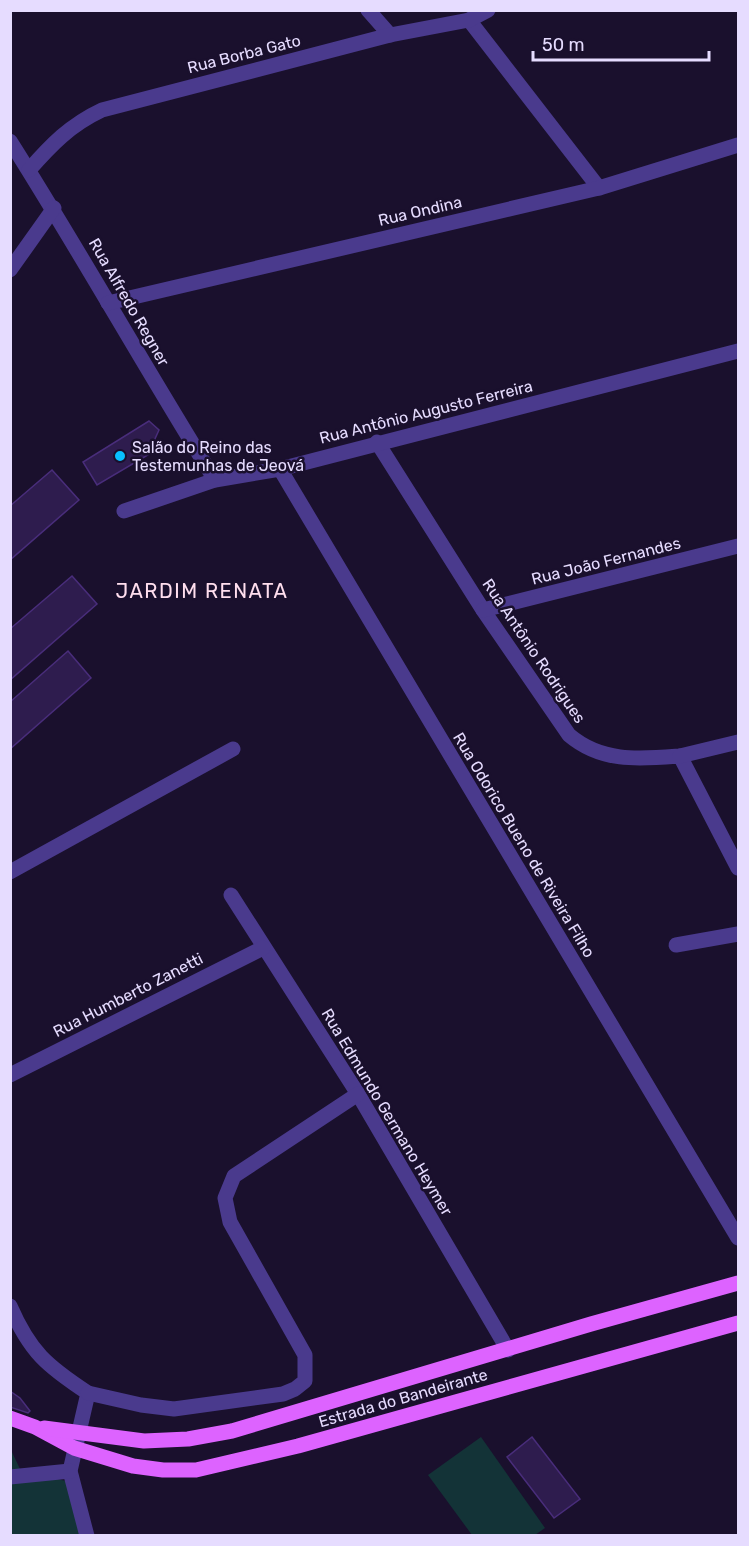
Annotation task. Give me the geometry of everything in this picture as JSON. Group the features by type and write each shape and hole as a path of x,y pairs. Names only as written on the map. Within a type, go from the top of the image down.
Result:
{"main road":[{"name":"Estrada do Bandeirante","path":"35,1427 144,1441 188,1439 232,1431 591,1324 738,1283"},
{"name":"Estrada do Bandeirante","path":"35,1427 74,1448 133,1466 163,1470 196,1470 236,1462 738,1323"},
{"path":"10,1418 35,1427"}],"street":[{"path":"368,10 390,35"},
{"name":"Rua Borba Gato","path":"29,171 58,137 80,121 102,110 390,35 469,20 488,10"},
{"path":"469,20 599,188"},
{"name":"Rua Alfredo Regner","path":"10,141 54,208 108,303 215,480"},
{"name":"Rua Ondina","path":"108,303 599,188 738,146"},
{"path":"10,270 54,208"},
{"name":"Rua Antônio Augusto Ferreira","path":"124,511 215,480 280,469 377,442 738,351"},
{"name":"Rua Antônio Rodrigues","path":"377,442 483,610 569,735 581,745 605,755 632,760 680,756 738,742"},
{"name":"Rua Odorico Bueno de Riveira Filho","path":"280,469 738,1238"},
{"name":"Rua João Fernandes","path":"483,610 738,546"},
{"path":"10,872 233,749"},
{"path":"680,756 738,868"},
{"name":"Rua Edmundo Germano Heymer","path":"231,895 358,1094 508,1350"},
{"path":"676,945 738,934"},
{"name":"Rua Humberto Zanetti","path":"10,1075 263,948"},
{"path":"10,1306 21,1332 40,1359 88,1393 141,1405 174,1409 283,1395 295,1389 305,1381 305,1355 230,1222 225,1198 234,1176 358,1094"},
{"path":"87,1536 70,1471 88,1393"},
{"path":"10,1477 70,1471"}],"green space":[{"path":"481,1437 545,1528 535,1535 472,1535 428,1475"},
{"path":"10,1448 21,1471 66,1481 81,1535 11,1535"}],"building":[{"name":"Salão do Reino das Testemunhas de Jeová","path":"149,421 159,430 154,441 158,449 97,485 83,462"},
{"path":"52,470 79,500 10,560 10,506"},
{"path":"72,576 97,604 10,680 10,629"},
{"path":"68,651 91,678 10,749 10,702"},
{"path":"10,1391 20,1398 30,1411 28,1413 10,1407"},
{"path":"532,1437 580,1499 554,1518 507,1457"}],"place":[{"name":"Salão do Reino das Testemunhas de Jeová","path":"120,456"}],"district":[{"name":"JARDIM RENATA","path":"202,591"}]}
